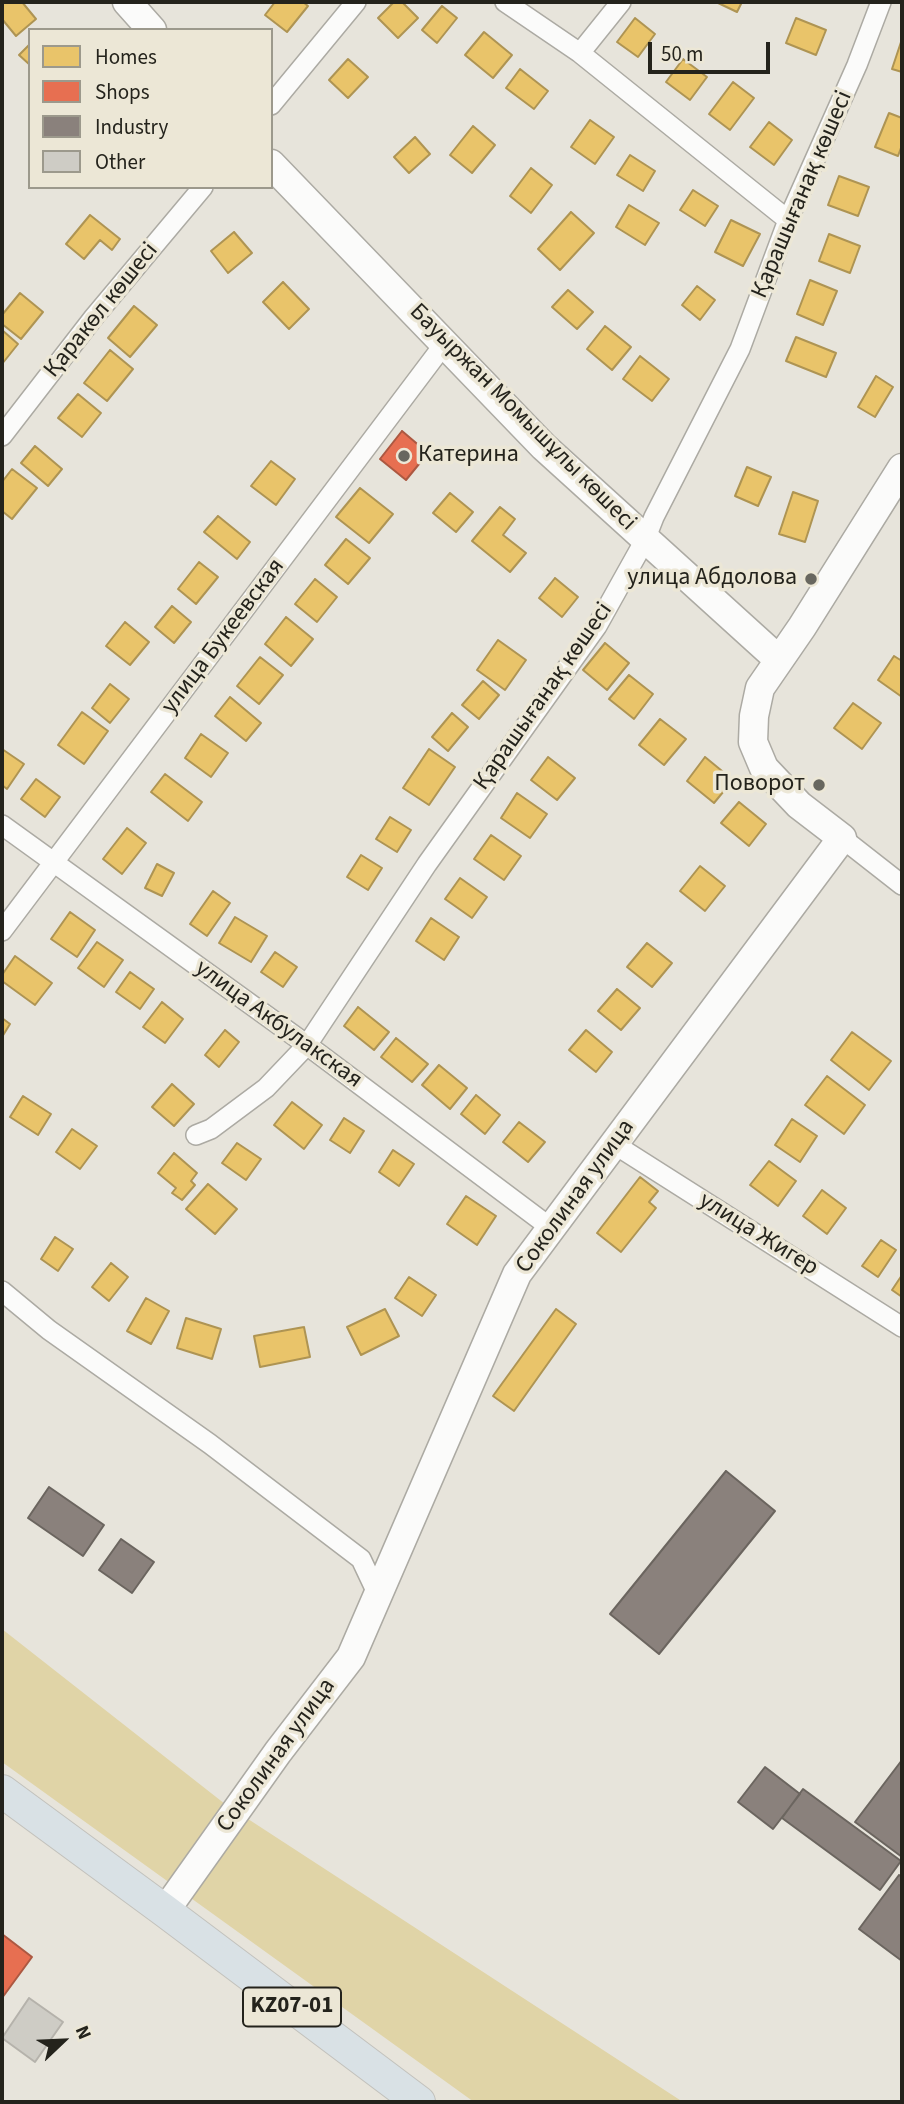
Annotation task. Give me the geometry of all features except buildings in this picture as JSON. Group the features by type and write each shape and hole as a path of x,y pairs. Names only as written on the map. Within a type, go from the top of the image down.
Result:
{"main road":[{"name":"KZ07-01","path":"2,1791 419,2102"}],"street":[{"path":"127,2 150,28"},
{"path":"273,103 356,2"},
{"path":"505,2 580,53 788,220"},
{"path":"580,53 621,2"},
{"name":"Қарашығанақ көшесі","path":"196,1135 211,1129 266,1088 307,1045 427,864 597,626 645,540 654,517 740,349 788,220 857,65 881,2"},
{"name":"Бауыржан Момышұлы көшесі","path":"273,166 544,447 779,660"},
{"name":"Қаракөл көшесі","path":"2,436 94,317 201,189"},
{"name":"улица Букеевская","path":"2,931 446,343"},
{"path":"902,468 760,688 754,716 753,742 764,768 799,805 902,885"},
{"name":"улица Акбулакская","path":"2,825 307,1045 551,1228"},
{"name":"Соколиная улица","path":"165,1911 278,1752 351,1657 517,1274 842,838"},
{"name":"улица Жигер","path":"614,1144 902,1326"},
{"path":"2,1291 49,1329 210,1444 361,1559 378,1595"}],"shaded area":[{"path":"2,1629 225,1804 683,2102 474,2102 2,1762"}],"place":[{"name":"Катерина","path":"404,456"},
{"name":"улица Абдолова","path":"811,579"},
{"name":"Поворот","path":"819,785"}]}
